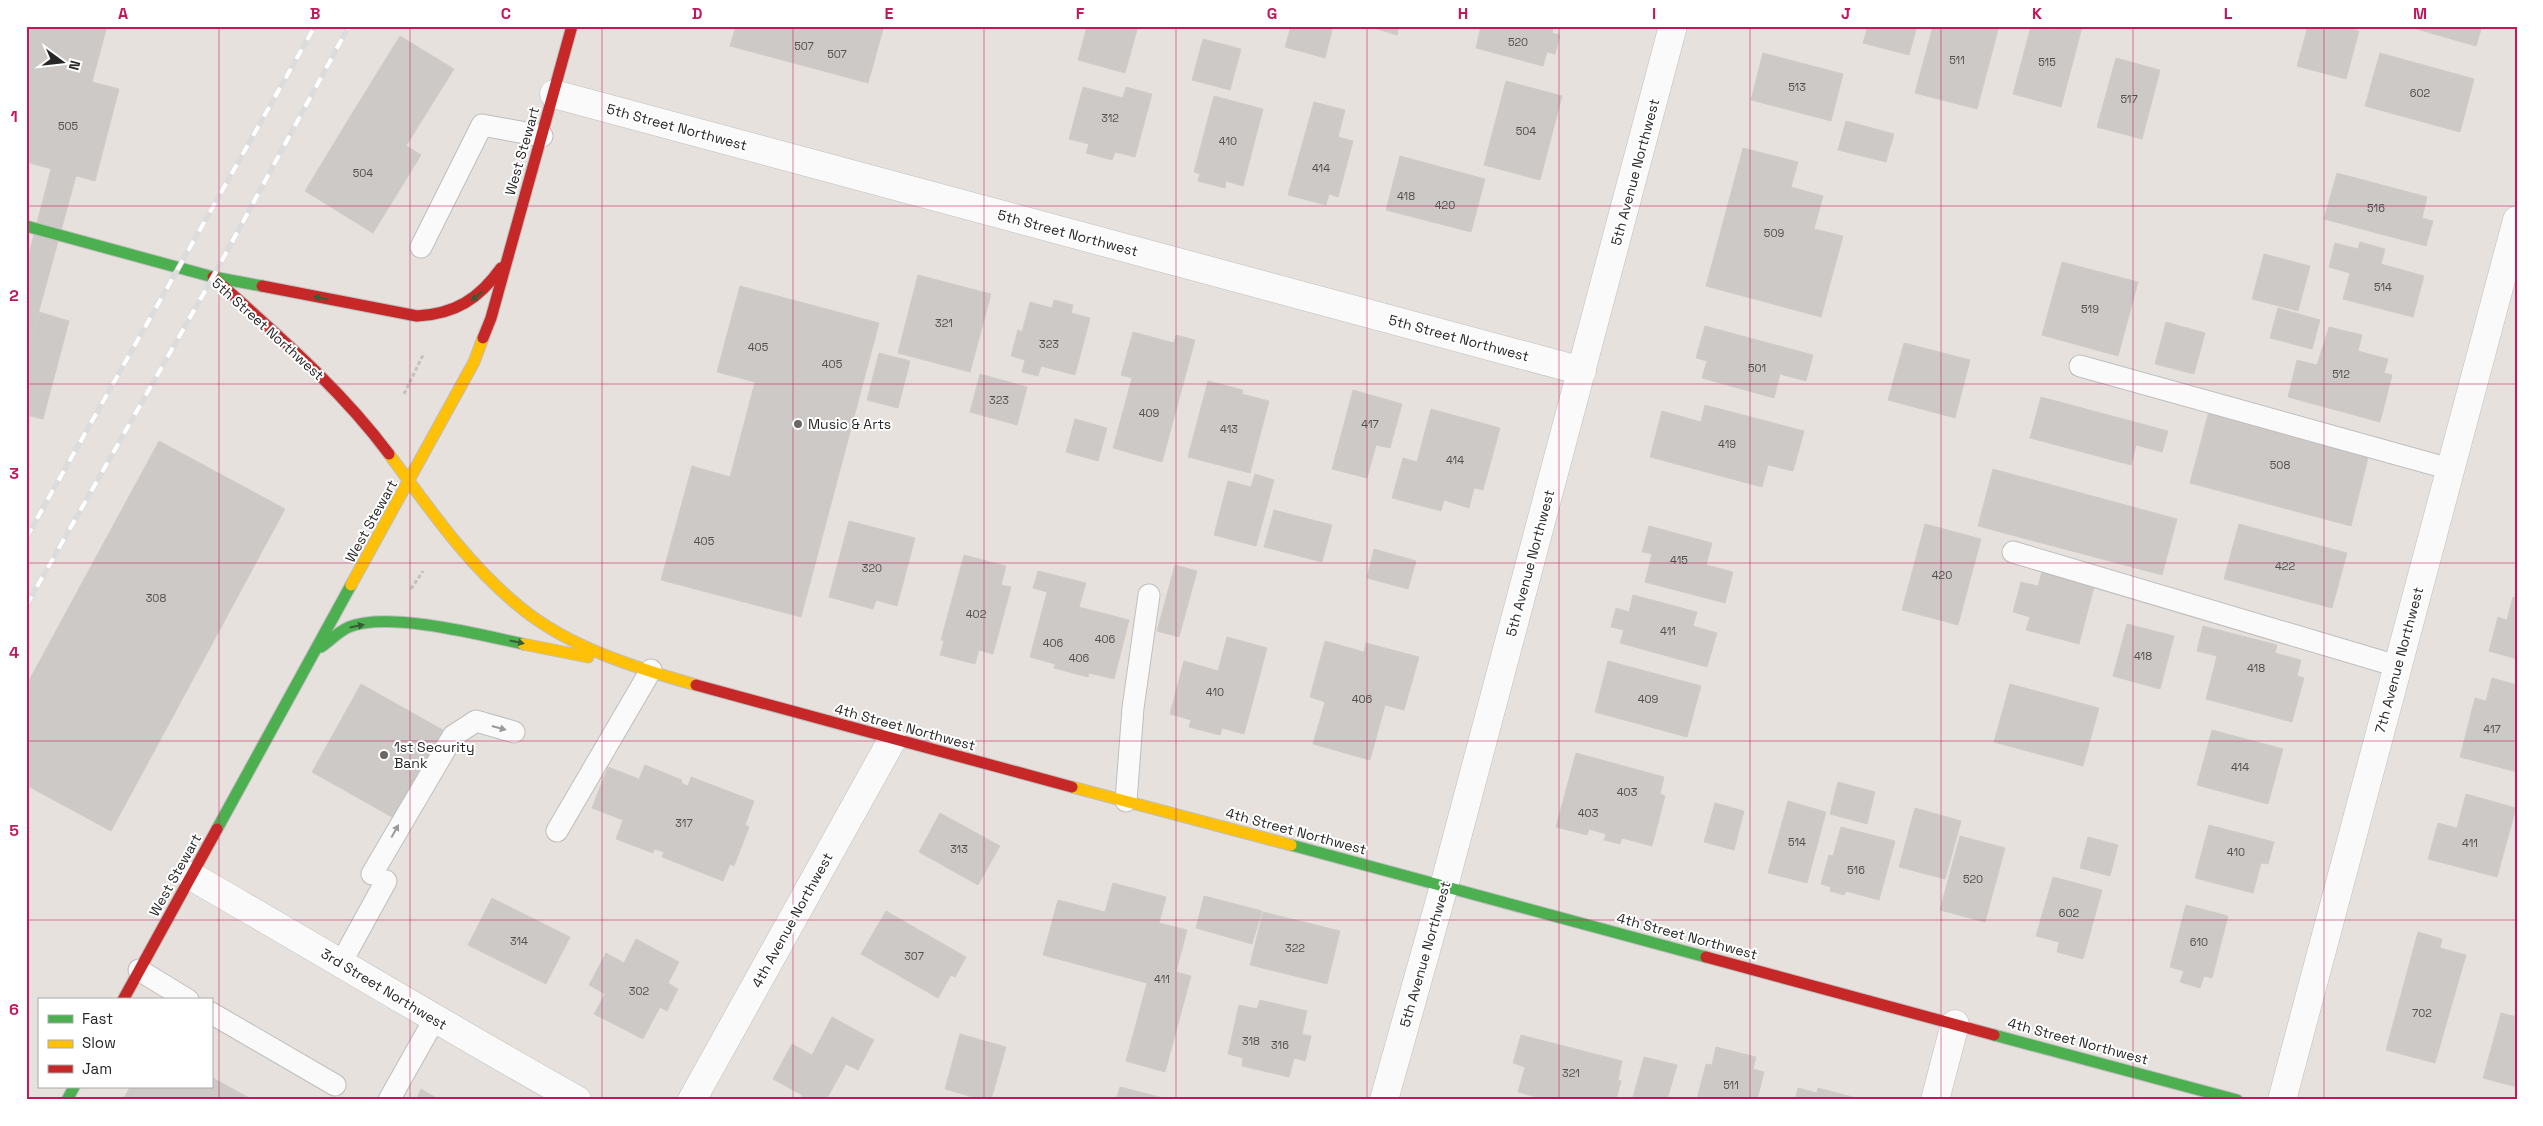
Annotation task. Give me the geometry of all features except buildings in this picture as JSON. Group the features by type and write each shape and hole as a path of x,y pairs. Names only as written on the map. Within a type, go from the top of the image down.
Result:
{"main road":[{"name":"West Stewart","path":"124,998 410,482 474,362 491,318 572,26"},
{"name":"5th Street Northwest","path":"26,226 213,277 290,346 342,397 410,482"},
{"path":"213,277 378,309 432,316 456,311 467,304 484,290 508,259"},
{"name":"4th Street Northwest","path":"410,482 482,570 523,610 544,624 580,643 651,670 724,693 892,740 1444,886 2223,1098"},
{"path":"316,651 348,627 375,622 407,623 486,636 651,670"},
{"path":"67,1100 73,1088"}],"street":[{"name":"5th Avenue Northwest","path":"1384,1100 1444,886 1673,26"},
{"name":"5th Street Northwest","path":"554,94 1582,371"},
{"name":"7th Avenue Northwest","path":"2282,1100 2517,220"},
{"name":"4th Avenue Northwest","path":"692,1100 892,740"},
{"name":"3rd Street Northwest","path":"191,876 341,963 434,1020 577,1100"},
{"path":"1935,1100 1955,1024"}],"lane":[{"path":"421,247 482,125 542,136"},
{"path":"2080,366 2450,469"},
{"path":"2013,552 2397,666"},
{"path":"1126,801 1133,708 1149,595"},
{"path":"557,831 651,670"},
{"path":"341,963 379,878 453,736 476,721 514,732"},
{"path":"139,970 185,998"},
{"path":"212,1014 335,1085"},
{"path":"389,1100 434,1020"}],"path":[{"path":"404,394 424,353"},
{"path":"407,594 423,571"}],"railway":[{"path":"26,538 315,26"},
{"path":"26,606 213,277 349,26"}],"traffic: fast":[{"path":"26,226 213,277 262,286"},
{"path":"217,829 351,585"},
{"path":"321,647 349,627 366,623 387,622 410,623 460,630 523,644"},
{"path":"1291,845 1706,957"},
{"path":"1994,1035 2237,1100"},
{"path":"67,1100 73,1088"}],"traffic: slow":[{"path":"351,585 474,362 483,338"},
{"path":"389,454 434,515 466,554 483,573 520,607 559,634 581,645 604,655 696,685"},
{"path":"523,644 588,657"},
{"path":"1072,787 1291,845"}],"traffic: jam":[{"path":"483,338 491,318 572,26"},
{"path":"262,286 417,316 431,315 465,303 484,288 501,268"},
{"path":"213,277 328,383 370,429 389,454"},
{"path":"696,685 1072,787"},
{"path":"124,998 217,829"},
{"path":"1706,957 1994,1035"}],"place":[{"name":"Music & Arts","path":"798,424"},
{"name":"1st Security Bank","path":"384,755"}]}
